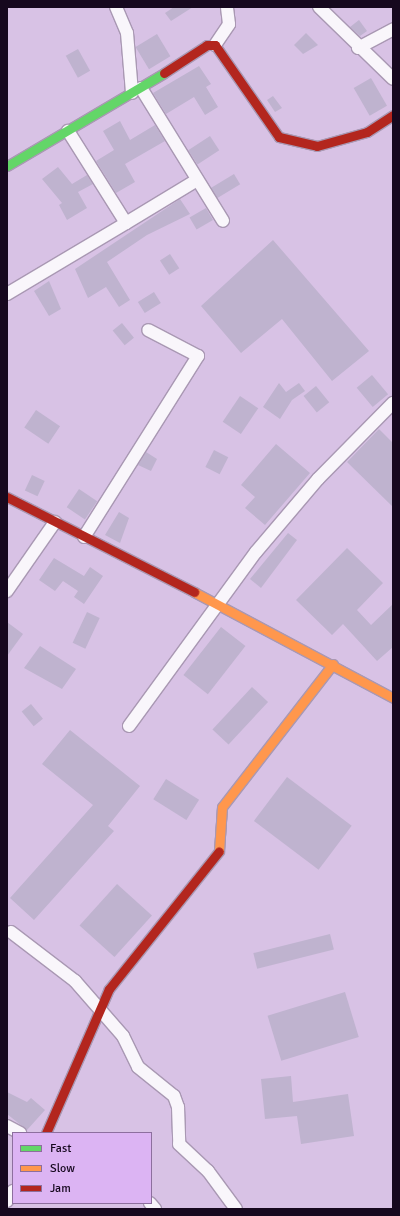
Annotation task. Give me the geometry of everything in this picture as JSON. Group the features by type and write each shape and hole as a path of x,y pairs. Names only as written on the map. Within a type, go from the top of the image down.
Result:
{"street":[{"path":"116,7 127,33 137,91 223,221"},
{"path":"215,45 230,24 227,7"},
{"path":"320,7 358,48 393,79"},
{"path":"358,48 393,29"},
{"path":"7,166 137,91 207,45 215,45"},
{"path":"215,45 279,137 317,146 334,144 367,132 393,115"},
{"path":"68,131 126,223"},
{"path":"7,294 197,180"},
{"path":"84,536 198,356 148,330"},
{"path":"129,726 216,604 318,479 393,403"},
{"path":"7,497 333,664 393,698"},
{"path":"7,591 55,522"},
{"path":"46,1132 108,989 219,853 222,807 333,664"},
{"path":"12,932 75,981 98,1012 123,1036 138,1067 174,1096 178,1107 179,1144 208,1171 236,1209"},
{"path":"7,1126 18,1132"}],"building":[{"path":"174,7 193,7 171,21 165,13"},
{"path":"359,20 367,31 360,36 350,27"},
{"path":"306,33 318,45 303,54 294,45"},
{"path":"157,34 170,56 149,69 136,47"},
{"path":"78,49 90,71 78,78 66,56"},
{"path":"199,66 211,84 206,87 218,107 205,115 194,97 166,114 153,93"},
{"path":"371,78 387,106 370,116 354,88"},
{"path":"273,96 282,108 275,112 267,100"},
{"path":"120,121 130,140 155,125 165,141 125,164 135,182 116,193 96,161 114,150 103,131"},
{"path":"210,136 219,150 197,164 188,150"},
{"path":"58,167 72,184 87,175 93,184 78,192 87,208 67,220 59,205 62,203 42,179"},
{"path":"234,174 240,184 217,198 211,188"},
{"path":"180,199 190,214 147,235 107,262 130,300 119,307 106,287 88,298 75,269"},
{"path":"206,208 213,220 197,230 190,218"},
{"path":"273,240 369,351 332,381 282,319 241,353 201,306"},
{"path":"170,254 179,268 169,275 160,261"},
{"path":"49,281 61,309 49,316 34,291"},
{"path":"154,292 161,303 145,313 138,302"},
{"path":"122,323 134,338 125,345 113,331"},
{"path":"372,375 388,394 373,407 357,388"},
{"path":"279,383 286,392 299,383 305,391 292,400 280,419 263,407"},
{"path":"316,386 329,402 317,412 304,396"},
{"path":"240,396 258,408 241,434 223,422"},
{"path":"36,410 60,426 48,444 24,427"},
{"path":"379,429 393,443 393,507 347,462"},
{"path":"276,444 310,473 265,525 245,508 255,497 241,485"},
{"path":"214,450 228,457 220,474 205,467"},
{"path":"146,452 157,459 151,471 138,465"},
{"path":"32,475 45,481 38,496 25,490"},
{"path":"79,489 97,501 85,520 67,507"},
{"path":"119,512 129,518 120,543 105,535"},
{"path":"288,533 297,540 261,588 250,579"},
{"path":"347,548 383,583 357,610 371,625 393,604 393,647 377,661 343,624 332,635 296,600"},
{"path":"54,558 84,576 90,567 103,576 84,604 74,597 78,591 63,581 55,591 39,580"},
{"path":"87,612 100,618 85,649 73,643"},
{"path":"7,622 23,634 7,656"},
{"path":"221,627 245,646 208,694 183,675"},
{"path":"40,646 76,669 62,689 24,668"},
{"path":"252,687 268,702 229,744 212,729"},
{"path":"31,704 43,719 34,726 22,712"},
{"path":"70,730 140,786 108,826 114,831 34,920 10,898 93,805 42,764"},
{"path":"287,777 352,826 319,870 254,821"},
{"path":"166,779 199,800 186,820 153,799"},
{"path":"117,884 152,915 114,957 80,926"},
{"path":"330,934 334,950 257,969 253,953"},
{"path":"345,992 359,1037 281,1061 268,1016"},
{"path":"291,1076 293,1102 348,1094 354,1136 301,1144 297,1116 265,1119 261,1079"},
{"path":"7,1092 27,1102 31,1098 45,1110 27,1130 7,1114"}],"traffic: fast":[{"path":"7,166 164,73"}],"traffic: slow":[{"path":"194,592 393,698"},
{"path":"219,851 222,807 333,664"}],"traffic: jam":[{"path":"164,73 207,45 215,45 279,137 317,146 367,132 393,115"},
{"path":"7,497 194,592"},
{"path":"46,1132 109,989 219,851"}]}
